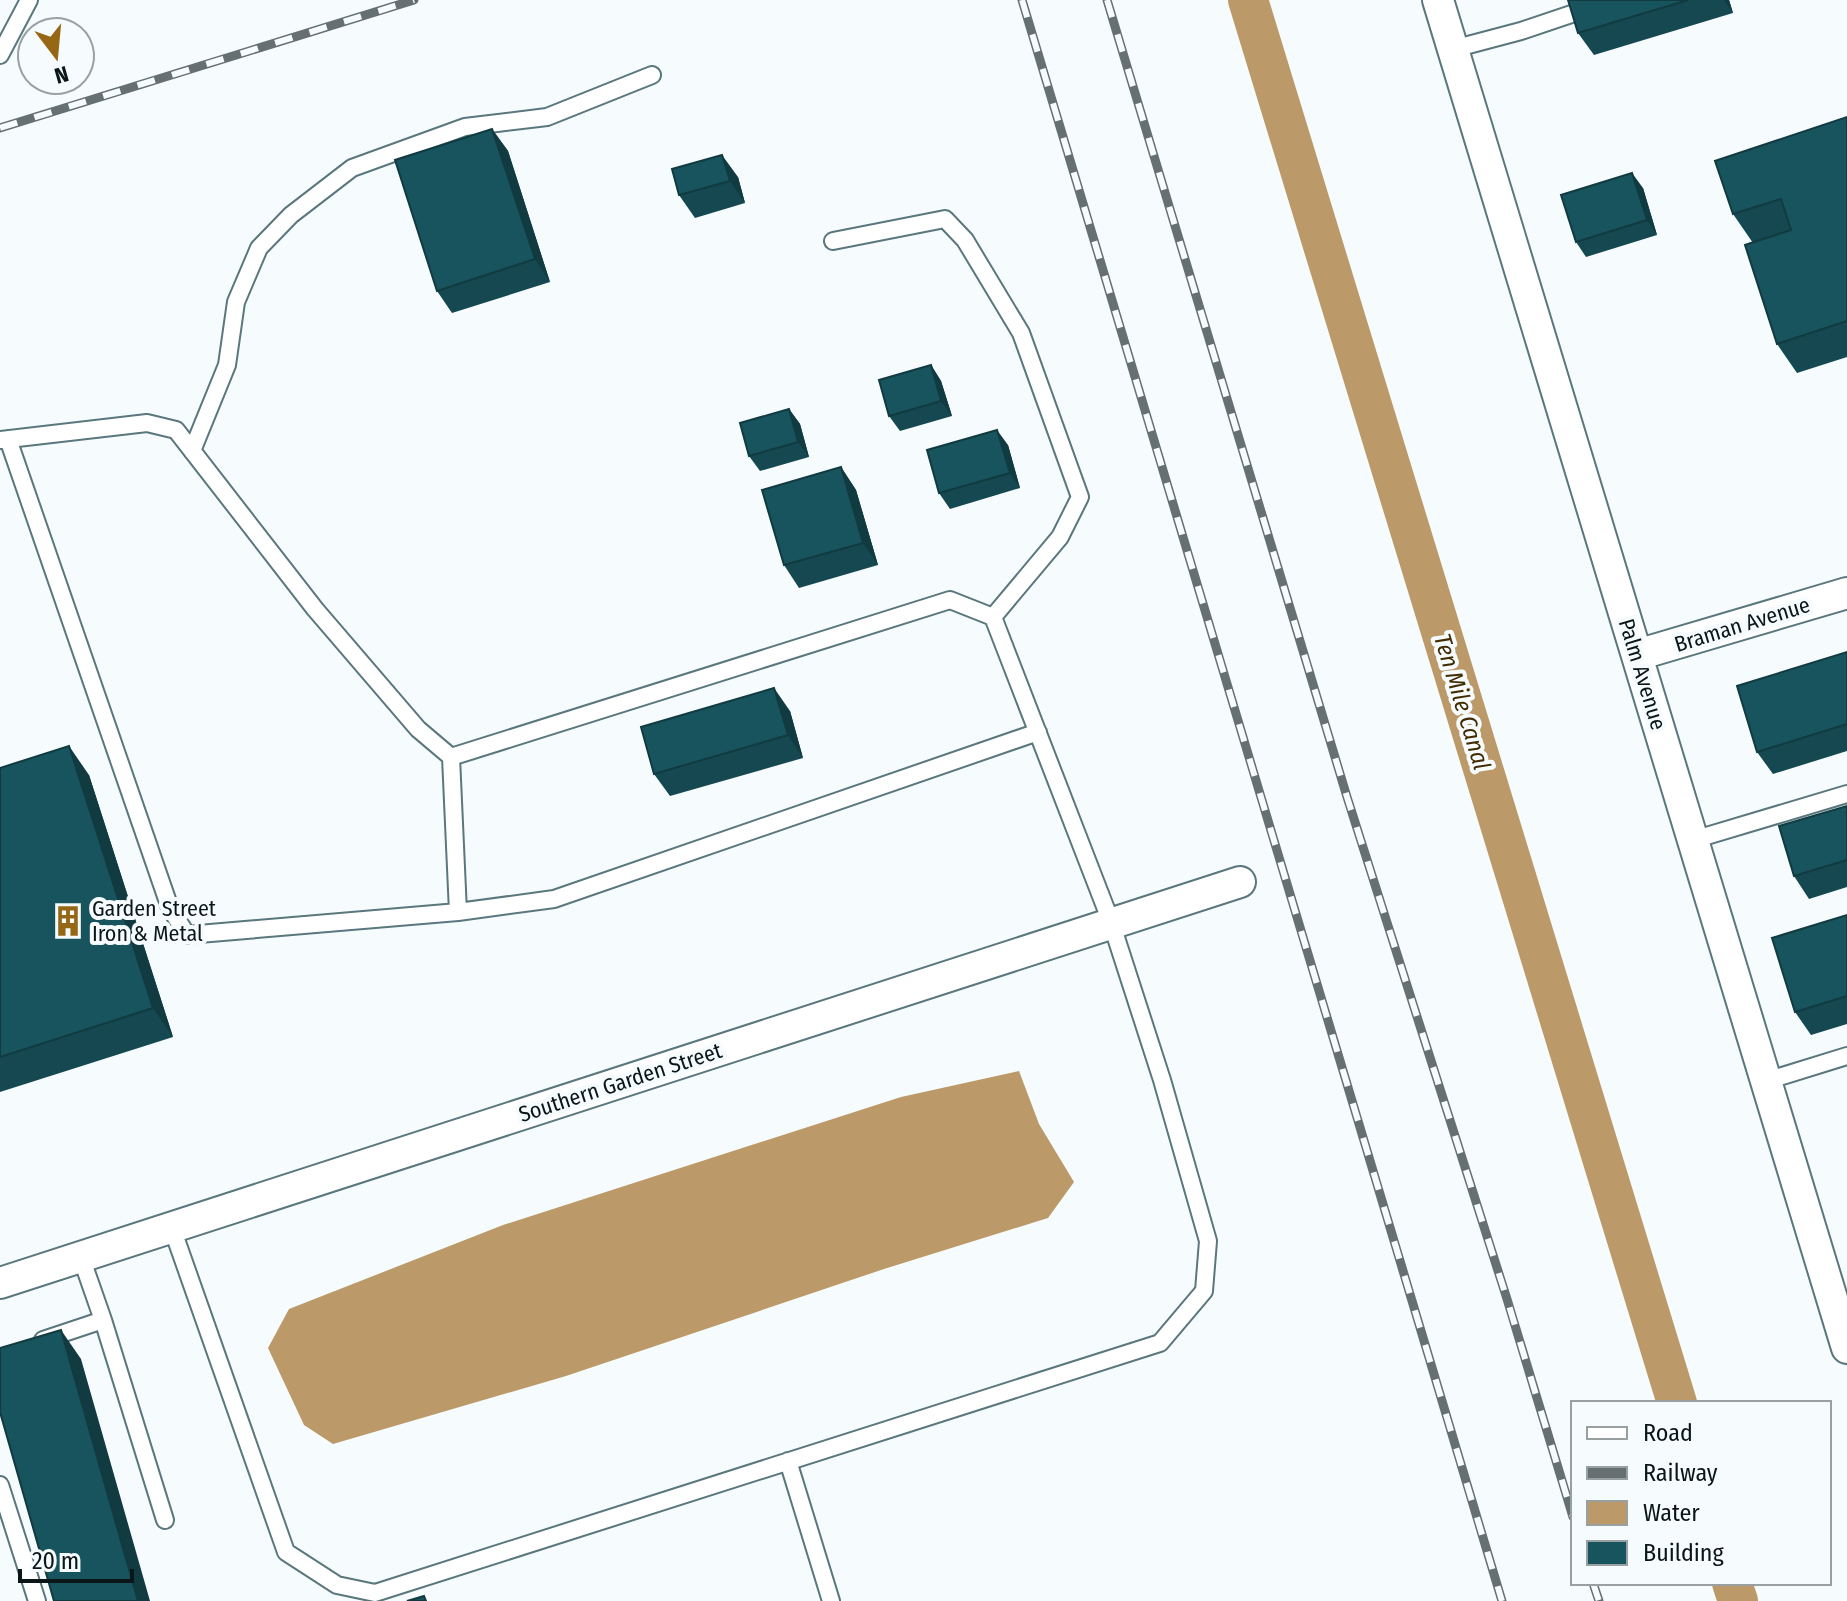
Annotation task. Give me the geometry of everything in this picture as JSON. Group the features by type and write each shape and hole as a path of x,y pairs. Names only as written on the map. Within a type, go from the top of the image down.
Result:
{"street":[{"name":"Palm Avenue","path":"1438,0 1844,1331"},
{"name":"Braman Avenue","path":"1637,655 1847,593"},
{"name":"Southern Garden Street","path":"0,1283 1240,882"}],"lane":[{"path":"0,55 29,0"},
{"path":"1453,49 1521,31 1613,0"},
{"path":"192,451 227,365 236,302 259,248 291,215 352,168 465,127 547,117 652,75"},
{"path":"833,241 945,219 965,240 1021,333 1080,497 1060,537 993,617"},
{"path":"458,912 451,757 418,729 315,609 176,430 147,423 4,440 170,908 187,935 458,912 554,899 1038,732"},
{"path":"172,1228 286,1552 337,1585 375,1593 1160,1343 1204,1291 1208,1241 1162,1080 1111,922 993,617 950,600 451,757"},
{"path":"1693,840 1847,794"},
{"path":"1766,1081 1847,1056"},
{"path":"81,1257 165,1520"},
{"path":"29,1344 103,1320"},
{"path":"788,1461 831,1601"},
{"path":"0,1485 37,1601"}],"water":[{"path":"1019,1071 1039,1124 1074,1182 1048,1218 884,1269 566,1376 333,1444 304,1425 268,1348 289,1309 503,1225 901,1097"}],"building":[{"path":"1568,0 1688,0 1578,33"},
{"path":"1847,117 1847,321 1777,344 1745,245 1791,230 1781,199 1733,214 1715,161"},
{"path":"492,129 535,259 437,291 395,160"},
{"path":"722,155 730,181 679,195 672,169"},
{"path":"1632,173 1647,220 1576,242 1561,195"},
{"path":"931,365 941,401 889,416 879,380"},
{"path":"789,409 798,442 749,456 740,423"},
{"path":"997,430 1010,473 939,493 927,450"},
{"path":"841,467 863,543 784,565 762,490"},
{"path":"1847,652 1847,724 1757,752 1737,686"},
{"path":"774,688 788,735 654,774 641,727"},
{"name":"Garden Street Iron & Metal","path":"69,746 153,1008 0,1057 0,768"},
{"path":"1847,806 1847,860 1794,876 1779,826"},
{"path":"1847,915 1847,996 1795,1012 1772,938"},
{"path":"61,1330 138,1601 54,1601 0,1412 0,1348"},
{"path":"424,1596 426,1601 407,1601"}],"waterway":[{"name":"Ten Mile Canal","path":"1248,0 1676,1401"},
{"name":"Ten Mile Canal","path":"1733,1585 1738,1601"}],"railway":[{"path":"0,128 414,0"},
{"path":"1022,0 1502,1601"},
{"path":"1107,0 1347,797 1571,1510"},
{"path":"1594,1585 1599,1601"}],"place":[{"name":"Garden Street Iron & Metal","path":"68,921"}]}
